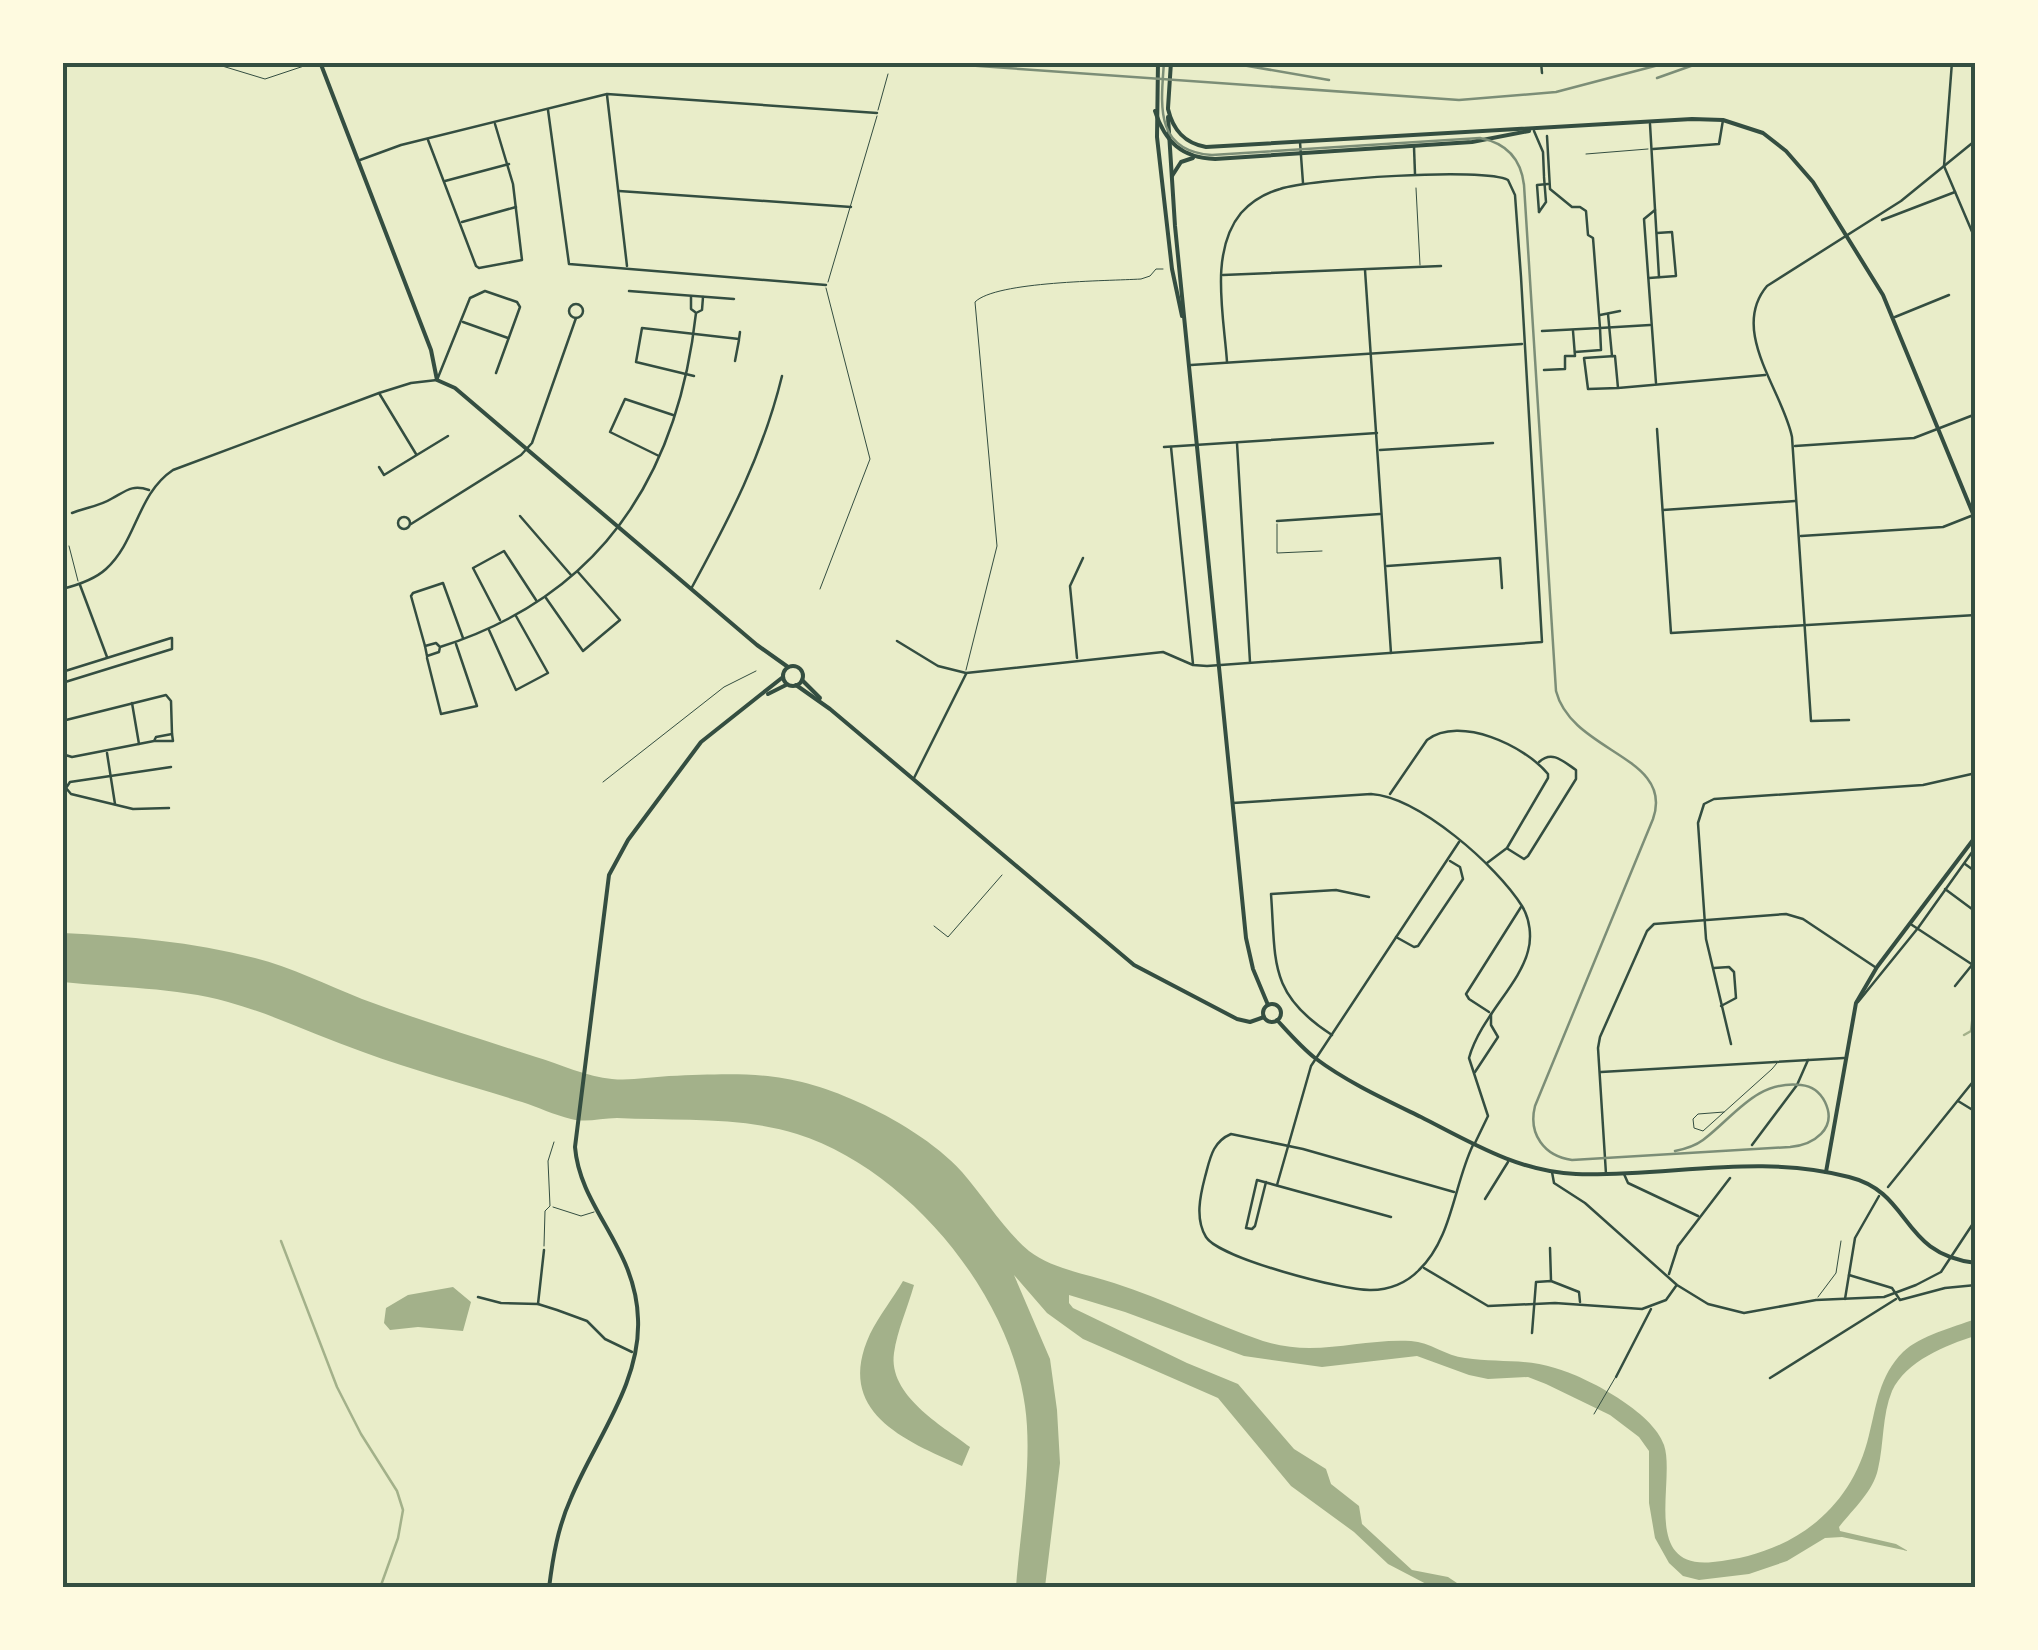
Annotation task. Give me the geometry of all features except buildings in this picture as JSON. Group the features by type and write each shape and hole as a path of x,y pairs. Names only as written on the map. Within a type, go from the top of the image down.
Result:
{"street":[{"path":"318,62 431,350 436,380"},
{"path":"1158,62 1156,111 1172,269 1185,325"},
{"path":"1171,62 1168,140 1185,325 1249,954 1268,1005 1264,1017"},
{"path":"1542,62 1542,73"},
{"path":"1952,62 1944,166 1976,242"},
{"path":"359,161 428,138 607,94 878,113"},
{"path":"607,94 627,267"},
{"path":"548,108 569,264 826,285"},
{"path":"1168,109 1182,136 1206,146 1722,120 1763,133 1786,150 1813,182 1874,278 1975,517 1943,526 1800,536"},
{"path":"1156,111 1168,140 1179,150 1195,157 1228,159 1472,142 1533,130"},
{"path":"1652,149 1719,144 1722,120"},
{"path":"428,138 478,268 522,260 509,164 494,122"},
{"path":"1650,122 1660,277"},
{"path":"1533,130 1543,152 1544,176 1550,190 1572,207 1580,206 1586,211 1588,235 1593,238 1601,350 1574,352"},
{"path":"1547,136 1549,149 1546,202 1538,212 1537,185 1547,184"},
{"path":"1849,720 1810,720 1793,446 1781,399 1766,375 1754,312 1767,286 1900,201 1976,140"},
{"path":"1300,142 1303,184"},
{"path":"1414,147 1416,176"},
{"path":"1171,181 1178,164 1195,157"},
{"path":"444,182 509,164"},
{"path":"898,641 938,666 966,673 1163,652 1193,665 1542,642 1512,187 1500,176 1416,176 1303,184 1272,192 1242,213 1225,246 1222,275 1227,362"},
{"path":"619,191 851,207"},
{"path":"1882,220 1955,191"},
{"path":"460,223 516,207"},
{"path":"1655,210 1644,220 1656,385"},
{"path":"1648,278 1676,276 1672,232 1657,233"},
{"path":"1222,275 1441,266"},
{"path":"1365,270 1391,653"},
{"path":"629,291 734,299"},
{"path":"436,380 474,294 488,292 519,304 496,373"},
{"path":"1893,317 1950,295"},
{"path":"692,296 691,310 696,313"},
{"path":"696,313 702,310 703,296"},
{"path":"1599,318 1610,318 1620,311"},
{"path":"440,647 488,629 536,602 571,576 618,527 642,495 668,439 688,374 696,313"},
{"path":"411,524 527,450 576,318"},
{"path":"1610,318 1618,388"},
{"path":"461,321 509,339"},
{"path":"1542,331 1651,325"},
{"path":"694,376 636,362 642,328 739,338"},
{"path":"1544,370 1566,369 1565,356 1575,356 1573,330"},
{"path":"735,361 740,332"},
{"path":"1189,365 1524,344"},
{"path":"1612,356 1584,358 1588,388 1766,375"},
{"path":"691,589 753,469 770,425 782,376"},
{"path":"62,589 110,566 150,490 173,470 379,393 422,380 436,380 455,388 769,655 788,668 798,668 799,683"},
{"path":"379,393 416,455"},
{"path":"660,457 610,432 625,399 676,416"},
{"path":"1793,446 1914,438 1976,414"},
{"path":"1657,430 1671,633 1976,615"},
{"path":"1164,448 1377,433"},
{"path":"379,466 384,475 448,436"},
{"path":"668,439 677,442"},
{"path":"1378,450 1494,443"},
{"path":"1237,444 1250,662"},
{"path":"1170,447 1193,665"},
{"path":"72,513 137,486 150,490"},
{"path":"1662,510 1796,501"},
{"path":"1277,521 1382,514"},
{"path":"520,516 571,576"},
{"path":"501,622 474,568 504,551 536,602"},
{"path":"1077,661 1070,586 1083,558"},
{"path":"1386,566 1500,558 1502,588"},
{"path":"576,656 620,620 577,570"},
{"path":"464,639 443,583 412,593 441,714 486,703"},
{"path":"79,584 107,658"},
{"path":"544,596 583,650"},
{"path":"515,615 548,673"},
{"path":"488,629 516,690"},
{"path":"62,672 172,638 172,648 62,683"},
{"path":"456,642 478,706"},
{"path":"425,646 436,643 440,647"},
{"path":"427,656 439,652 440,647"},
{"path":"769,655 788,684"},
{"path":"549,1588 565,1512 626,1386 636,1354 638,1315 631,1273 579,1172 576,1130 606,886 614,864 700,742 754,701 788,668"},
{"path":"508,693 555,669"},
{"path":"914,778 966,673"},
{"path":"754,701 788,684 799,683 1147,974 1237,1019 1250,1022 1264,1017"},
{"path":"62,722 166,696 171,700 172,734 156,736 154,741 140,745 72,757 62,754"},
{"path":"132,704 140,745"},
{"path":"1390,796 1435,734 1482,732 1538,763 1548,778 1507,848 1486,864"},
{"path":"106,751 116,805"},
{"path":"1507,848 1518,856 1528,856 1576,779 1576,770 1553,755 1538,763"},
{"path":"169,808 133,809 71,794 66,788 70,782 171,766"},
{"path":"1731,1044 1712,968 1705,919 1698,824 1704,804 1714,799 1922,786 1976,772"},
{"path":"1233,804 1390,796 1460,841 1486,864 1522,906 1530,929 1529,949 1469,1058 1488,1116 1454,1192 1438,1245 1423,1267 1395,1286 1357,1290 1225,1253 1205,1236 1199,1210 1202,1189 1217,1142 1226,1136 1238,1134 1288,1146 1454,1192"},
{"path":"1826,1172 1856,1003 1877,967 1976,836"},
{"path":"1277,1185 1316,1058 1460,841"},
{"path":"1856,1003 1918,928 1975,848"},
{"path":"1396,937 1418,946 1463,879 1460,867 1449,860"},
{"path":"1964,863 1976,872"},
{"path":"1945,889 1976,912"},
{"path":"1332,1034 1296,1008 1284,990 1276,962 1271,894 1336,890 1369,898"},
{"path":"1491,1012 1466,994 1522,906"},
{"path":"1606,1174 1600,1037 1654,924 1796,916 1877,967"},
{"path":"1910,924 1974,964 1955,986"},
{"path":"1712,968 1730,967 1734,972 1736,998 1721,1006"},
{"path":"1264,1017 1272,1022 1280,1015 1278,1007 1268,1005"},
{"path":"1474,1074 1498,1036 1491,1012"},
{"path":"1277,1020 1316,1058 1374,1094 1509,1160 1552,1172 1606,1174 1748,1165 1826,1172 1863,1180 1883,1192 1921,1241 1949,1258 1976,1264"},
{"path":"1600,1072 1844,1058"},
{"path":"1752,1145 1793,1092 1808,1060"},
{"path":"1888,1187 1976,1078"},
{"path":"1957,1100 1976,1112"},
{"path":"1485,1199 1509,1160"},
{"path":"1552,1172 1554,1183 1585,1203 1677,1285 1700,1301 1731,1312 1759,1312 1816,1300 1896,1296 1906,1300 1945,1288 1976,1285"},
{"path":"1624,1173 1628,1182 1700,1217"},
{"path":"1669,1275 1678,1246 1730,1178"},
{"path":"1266,1182 1255,1226 1252,1230 1246,1228 1257,1180 1266,1182 1277,1185 1391,1217"},
{"path":"1845,1299 1855,1238 1880,1194"},
{"path":"1770,1378 1896,1296 1941,1272 1976,1219"},
{"path":"1550,1248 1551,1281"},
{"path":"538,1304 544,1250"},
{"path":"1423,1267 1488,1306 1580,1303 1651,1308 1666,1300 1677,1285"},
{"path":"1849,1275 1892,1288 1896,1296"},
{"path":"1532,1333 1536,1282 1551,1281 1579,1292 1580,1303"},
{"path":"478,1297 501,1304 538,1304 587,1321 605,1339 636,1354"},
{"path":"1616,1377 1651,1308"}],"lane":[{"path":"209,62 265,79 318,62"},
{"path":"820,589 870,459 826,285 888,74"},
{"path":"1586,154 1652,149"},
{"path":"1416,188 1420,267"},
{"path":"966,673 997,546 975,302 1000,291 1141,279 1163,269"},
{"path":"1277,521 1277,553 1322,551"},
{"path":"69,546 79,584"},
{"path":"603,782 724,686 756,670"},
{"path":"934,926 948,937 1002,874"},
{"path":"1724,1112 1698,1114 1693,1119 1694,1128 1703,1131 1724,1112 1779,1061"},
{"path":"544,1250 545,1211 550,1206 548,1161 554,1142"},
{"path":"550,1206 581,1216 599,1210"},
{"path":"1816,1300 1836,1272 1841,1241"},
{"path":"1594,1414 1616,1377"}],"shaded area":[{"path":"63,933 160,941 255,958 405,1014 603,1078 743,1074 809,1084 872,1108 927,1141 952,1161 1020,1243 1059,1267 1133,1289 1282,1346 1320,1348 1411,1341 1458,1357 1532,1363 1568,1373 1617,1398 1647,1420 1657,1433 1667,1460 1669,1538 1676,1552 1690,1561 1741,1558 1791,1539 1813,1525 1848,1486 1860,1462 1880,1391 1895,1361 1919,1341 1975,1319 1975,1336 1928,1356 1898,1380 1886,1410 1875,1477 1839,1527 1840,1531 1896,1544 1908,1551 1842,1537 1825,1538 1787,1561 1749,1574 1699,1580 1683,1576 1669,1563 1655,1538 1649,1503 1649,1451 1639,1437 1610,1415 1546,1384 1528,1377 1488,1379 1469,1375 1417,1356 1322,1367 1244,1356 1069,1295 1073,1308 1238,1384 1294,1449 1326,1469 1331,1484 1359,1506 1362,1524 1412,1570 1448,1577 1463,1587 1432,1587 1388,1564 1354,1532 1291,1486 1218,1398 1083,1339 1047,1313 1014,1275 1050,1359 1060,1463 1045,1587 1016,1587 1028,1450 1025,1406 1015,1363 998,1320 975,1279 946,1240 877,1175 838,1151 776,1128 708,1120 571,1119 383,1059 228,1002 167,991 63,982"},
{"path":"903,1281 914,1285 895,1345 894,1368 899,1382 919,1408 970,1447 962,1466 918,1445 881,1420 868,1403 861,1384 861,1361 870,1334"},
{"path":"453,1287 471,1302 463,1331 418,1327 390,1330 384,1323 386,1308 408,1295"}],"waterway":[{"path":"1964,1035 1971,1031 1976,989"},
{"path":"281,1241 337,1387 397,1491 403,1510 398,1538 380,1588"}],"tram line":[{"path":"1164,62 1165,123 1180,145 1193,152 1212,155 1480,138 1505,148 1520,167 1556,691 1566,712 1581,728 1636,767 1649,781 1656,798 1653,819 1535,1106 1536,1134 1546,1149 1572,1160 1790,1147 1821,1134 1828,1112 1821,1095 1808,1087 1771,1088 1747,1102 1700,1142 1675,1151"}],"railway":[{"path":"922,62 1459,100 1556,92 1670,62"},
{"path":"1225,62 1329,80"},
{"path":"1657,78 1702,62"}]}
